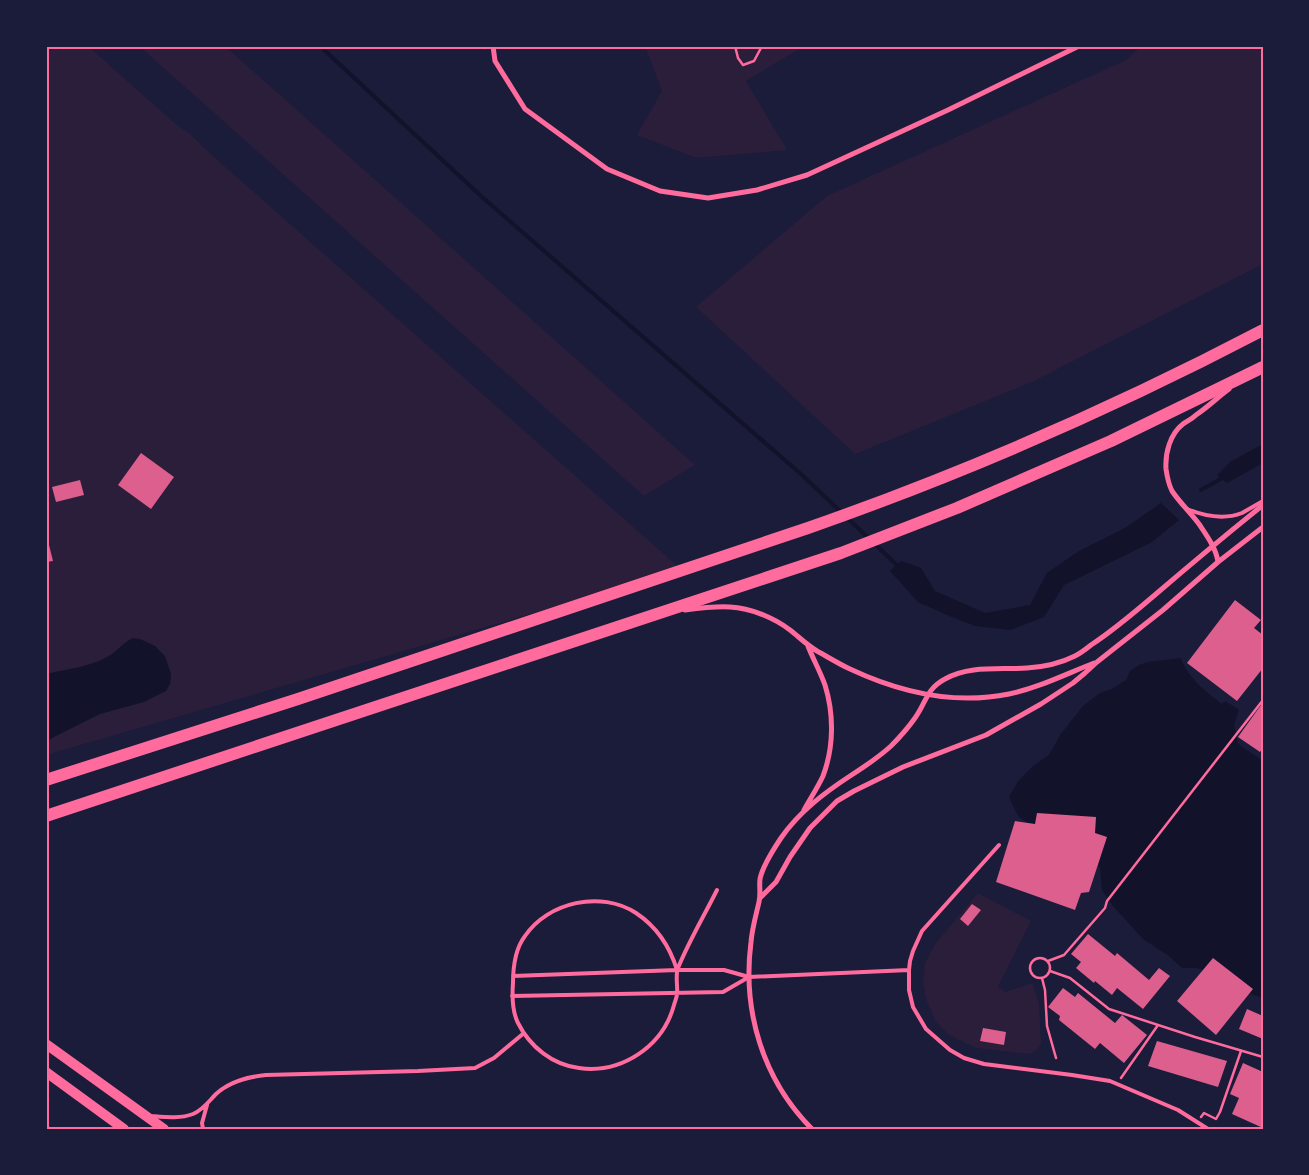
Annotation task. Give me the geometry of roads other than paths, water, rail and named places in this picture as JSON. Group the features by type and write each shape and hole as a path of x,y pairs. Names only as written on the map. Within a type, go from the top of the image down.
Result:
{"highway":[{"path":"46,780 308,696 883,502 1038,438 1136,394 1263,330"},
{"path":"46,816 841,553 911,527 1111,441 1263,367"}],"main road":[{"path":"46,1044 164,1129"},
{"path":"46,1072 124,1129"}],"street":[{"path":"493,46 495,61 525,109 607,169 660,191 708,198 757,190 807,175 948,110 1079,46"},
{"path":"1218,562 1217,553 1213,545 1195,518 1172,491 1166,475 1166,452 1174,434 1182,425 1243,378"},
{"path":"812,1129 786,1099 767,1064 757,1037 751,1010 749,977 751,943 755,915 760,898 760,877 781,838 804,811 891,746 916,717 934,686 959,672 1045,666 1075,656 1111,632 1213,545 1263,506"},
{"path":"760,898 776,882 810,828 837,802 854,790 903,767 986,735 1041,704 1085,674 1218,562 1263,527"},
{"path":"654,615 705,607 731,607 749,611 765,616 789,629 808,645 849,669 892,686 944,697 966,699 1008,694 1028,689 1097,662"},
{"path":"804,811 822,777 829,756 832,738 831,712 825,685 808,645"}],"lane":[{"path":"1187,509 1202,515 1230,516 1241,513 1263,501"},
{"path":"999,845 922,931 913,951 908,970 909,990 913,1007 926,1029 950,1050 964,1058 984,1064 1072,1074 1117,1083 1178,1110 1206,1128"},
{"path":"677,970 717,890"},
{"path":"578,902 608,903 635,912 659,934 672,955 677,970 677,993 674,1007 661,1033 644,1051 631,1059 602,1069 575,1068 541,1053 532,1045 524,1033 514,1011 512,996 515,960 524,936 542,918 565,905 578,902"},
{"path":"513,976 724,970 749,977 908,970"},
{"path":"512,996 723,992 749,977"},
{"path":"145,1116 179,1117 193,1114 218,1093 248,1077 475,1068 494,1058 524,1033"},
{"path":"203,1129 202,1124 207,1104"}],"waterway":[{"path":"320,46 482,197 802,475 899,567"},
{"path":"1201,490 1226,476"}]}
